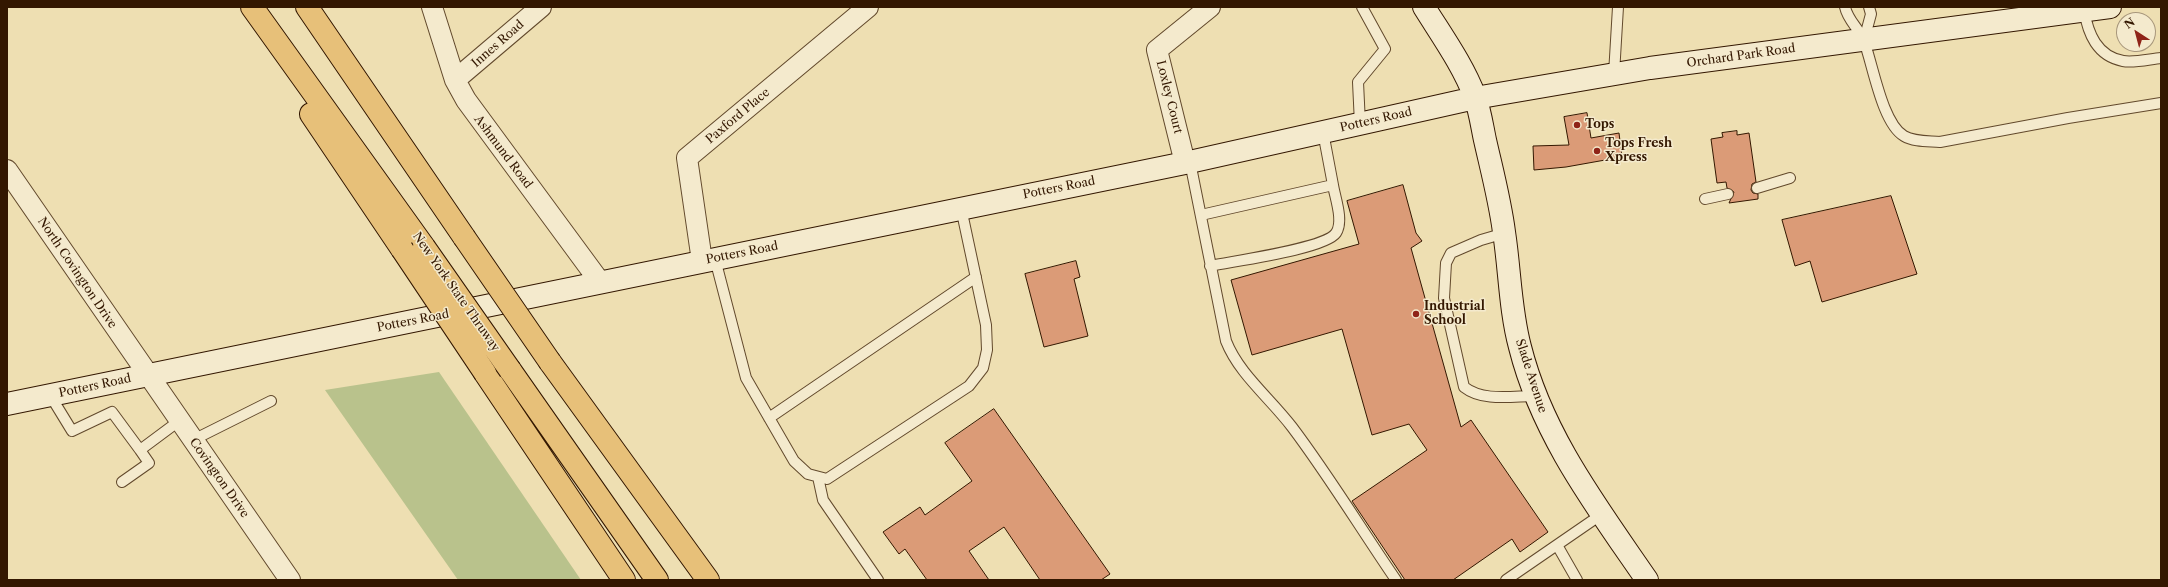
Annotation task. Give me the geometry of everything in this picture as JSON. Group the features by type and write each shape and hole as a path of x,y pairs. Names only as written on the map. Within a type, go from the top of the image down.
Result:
{"highway":[{"name":"New York State Thruway","path":"251,7 424,247 657,580"},
{"path":"251,7 279,68 624,580"},
{"path":"307,7 550,362 708,580"}],"street":[{"name":"Ashmund Road","path":"432,7 455,80 474,114 600,282"},
{"name":"Innes Road","path":"455,80 541,7"},
{"name":"Paxford Place","path":"708,260 687,158 868,7"},
{"name":"Loxley Court","path":"1187,162 1157,50 1210,7"},
{"path":"1424,7 1456,59 1475,98"},
{"name":"Orchard Park Road","path":"1475,98 1614,74 2110,7"},
{"name":"Potters Road","path":"7,404 1187,162 1475,98"},
{"name":"Slade Avenue","path":"1475,98 1505,234 1512,305 1520,347 1535,396 1549,429 1571,467 1647,580"},
{"name":"North Covington Drive","path":"7,170 147,375"},
{"name":"Covington Drive","path":"147,375 290,580"}],"lane":[{"path":"1360,124 1358,82 1385,49 1362,7"},
{"path":"1614,74 1618,7"},
{"path":"1845,7 1847,16 1864,40 1885,113 1903,136 1919,140 1940,142 2068,118 2161,103"},
{"path":"1864,40 1870,14 1869,7"},
{"path":"2084,10 2087,28 2093,42 2107,54 2124,61 2161,58"},
{"path":"1210,266 1326,242 1336,233 1339,221 1323,132"},
{"path":"1187,162 1201,215 1210,266 1226,341 1230,351 1258,389 1292,426 1396,580"},
{"path":"1757,188 1790,178"},
{"path":"1201,215 1333,185"},
{"path":"1705,199 1728,194"},
{"path":"708,260 746,378 794,461 808,474 828,479 969,386 983,368 987,350 986,325 961,208"},
{"path":"1505,234 1481,240 1451,253 1446,263 1444,298 1464,387 1477,394 1490,396 1535,396"},
{"path":"769,418 976,277"},
{"path":"50,395 72,431 112,412 149,463 122,482"},
{"path":"193,440 271,401"},
{"path":"140,450 179,421"},
{"path":"818,477 823,500 878,580"},
{"path":"1506,580 1602,514"},
{"path":"1557,545 1577,580"}],"green space":[{"path":"439,372 581,580 458,580 325,390"}],"building":[{"path":"1587,113 1591,138 1619,133 1622,157 1566,167 1534,170 1533,146 1569,145 1564,117"},
{"path":"1737,131 1737,135 1749,133 1756,182 1752,184 1751,190 1753,193 1758,194 1758,199 1729,203 1734,192 1727,188 1726,182 1717,183 1711,139 1723,137 1722,133"},
{"path":"1403,185 1416,233 1422,241 1411,248 1461,427 1471,420 1548,532 1520,552 1512,539 1453,580 1405,580 1352,501 1427,450 1409,424 1372,435 1342,329 1252,355 1231,280 1359,244 1347,201"},
{"path":"1891,196 1917,274 1822,302 1810,261 1795,266 1782,220"},
{"path":"1076,261 1080,277 1074,279 1088,336 1044,347 1025,274"},
{"path":"994,409 1110,574 1101,580 1040,580 1004,527 969,551 989,580 927,580 905,549 899,554 883,532 920,507 925,515 972,481 945,443"}],"place":[{"name":"Tops","path":"1577,125"},
{"name":"Tops Fresh Xpress","path":"1597,151"},
{"name":"Industrial School","path":"1416,314"}]}
